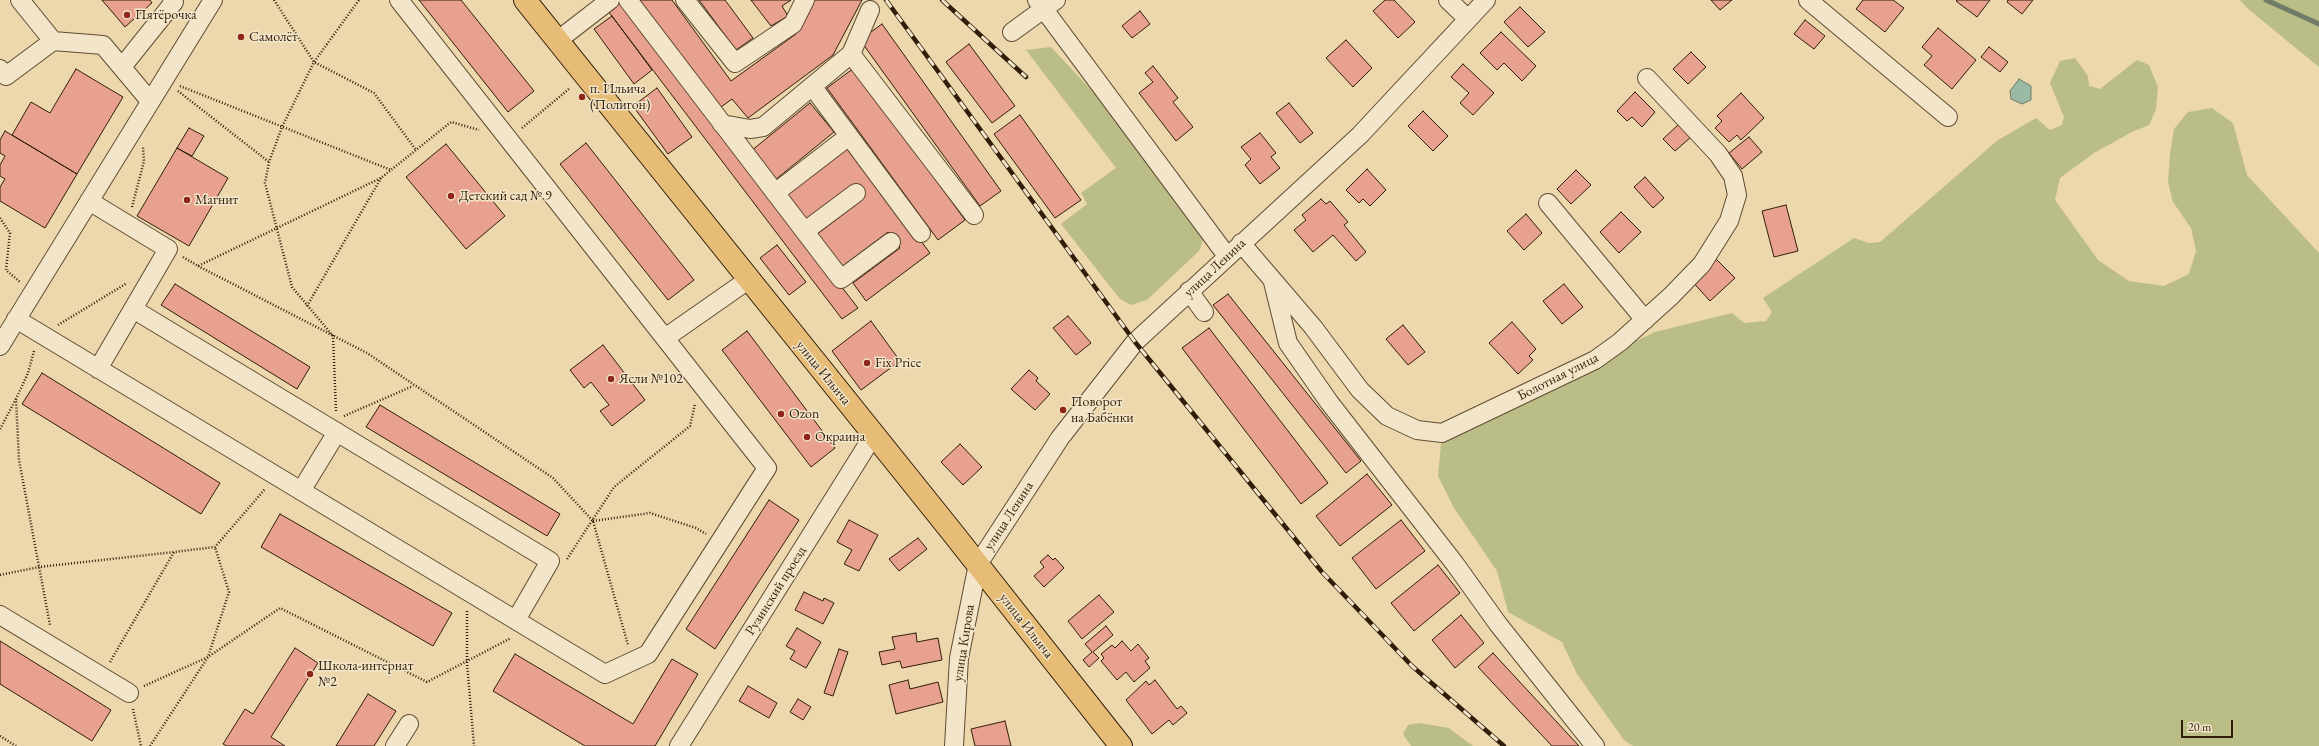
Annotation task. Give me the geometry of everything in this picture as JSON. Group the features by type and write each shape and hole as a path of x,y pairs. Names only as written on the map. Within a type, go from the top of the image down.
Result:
{"main road":[{"name":"улица Ильича","path":"525,0 584,76 873,436 978,564 1121,746"}],"street":[{"path":"20,0 54,41"},
{"path":"122,67 174,2 172,0"},
{"path":"0,346 213,0"},
{"path":"16,319 605,674 648,654 768,468 399,0"},
{"path":"557,41 610,0"},
{"path":"628,0 841,279 891,242"},
{"path":"685,0 735,63 793,24 805,0"},
{"path":"1448,0 1468,19"},
{"name":"улица Ленина","path":"978,564 1060,438 1135,342 1360,135 1486,0"},
{"path":"1808,0 1948,117"},
{"path":"1012,32 1045,3 1227,256"},
{"path":"722,124 750,129 763,127 851,54 870,10"},
{"path":"0,69 6,76 54,41 103,45 150,101"},
{"path":"851,54 974,215"},
{"name":"Болотная улица","path":"1241,243 1313,327 1360,390 1387,416 1417,430 1442,433 1595,360 1645,320 1702,264 1730,221 1738,195 1733,176 1718,154 1647,78"},
{"path":"812,86 921,233"},
{"path":"775,193 849,136"},
{"path":"805,231 856,193"},
{"path":"89,201 168,249 98,369"},
{"path":"1548,203 1645,320"},
{"path":"665,338 748,280"},
{"path":"1272,280 1288,343 1324,396 1450,558 1498,624 1595,746"},
{"path":"1189,291 1204,312"},
{"path":"133,309 550,561 522,624"},
{"path":"301,491 336,432"},
{"name":"Рузинский проезд","path":"679,746 873,436"},
{"name":"улица Кирова","path":"954,746 959,658 978,564"},
{"path":"0,615 129,693"},
{"path":"395,746 409,724"}],"path":[{"path":"274,0 314,62 374,93 416,150"},
{"path":"359,0 314,62 282,127 269,162 266,183 276,229 292,287 333,336 336,419 413,385"},
{"path":"509,140 584,76"},
{"path":"164,80 391,170"},
{"path":"164,80 269,162"},
{"path":"198,266 381,178 451,122 480,131"},
{"path":"135,229 132,208 144,160 143,146"},
{"path":"307,306 381,178"},
{"path":"0,218 10,233 6,270 33,293"},
{"path":"168,249 367,353 553,478 592,521 632,662"},
{"path":"0,429 16,400 28,372 37,342 42,335 130,281"},
{"path":"550,561 568,559 614,487 690,426 700,382"},
{"path":"16,400 19,460 54,647"},
{"path":"0,575 39,567 215,547 276,476"},
{"path":"592,521 650,513 696,528 720,542"},
{"path":"150,746 208,657 229,592 215,547"},
{"path":"102,676 174,552"},
{"path":"466,591 467,663 474,746"},
{"path":"141,746 129,693 208,657 280,608 427,682 467,663 522,624"},
{"path":"0,736 16,746"}],"green space":[{"path":"2240,0 2319,0 2319,67 2247,8"},
{"path":"1051,47 1095,94 1204,237 1199,251 1147,300 1131,305 1120,299 1061,224 1087,204 1081,193 1116,168 1026,50"},
{"path":"2075,58 2088,76 2089,86 2100,89 2137,60 2149,65 2158,87 2156,109 2149,125 2132,132 2094,153 2060,178 2055,200 2098,260 2129,281 2164,286 2189,274 2196,251 2191,228 2173,202 2168,182 2170,154 2174,129 2188,112 2212,108 2233,123 2247,175 2319,253 2319,746 1633,746 1624,740 1577,674 1562,642 1508,612 1497,571 1454,508 1438,476 1442,433 1655,332 1732,313 1744,323 1766,321 1772,312 1763,298 1854,238 1869,243 1880,242 1998,140 2036,118 2050,130 2062,125 2064,117 2050,83 2060,61"},
{"path":"1419,723 1449,728 1473,746 1411,746 1403,734 1408,725"}],"shaded area":[{"path":"2019,79 2031,86 2031,100 2022,104 2011,99 2010,91"}],"building":[{"name":"Пятёрочка","path":"102,0 150,0 152,3 125,27"},
{"path":"419,0 461,0 534,91 508,112"},
{"path":"639,0 672,0 731,81 796,34 813,0 862,0 833,55 748,118 732,99 717,110"},
{"path":"699,0 725,0 753,38 736,50"},
{"path":"751,0 791,0 782,6 788,16 771,26"},
{"path":"1385,0 1394,0 1415,22 1398,38 1373,11"},
{"path":"1711,0 1732,0 1720,10"},
{"path":"1863,0 1893,0 1904,8 1885,32 1856,9"},
{"path":"1990,0 1977,17 1956,1"},
{"path":"2008,0 2033,0 2022,14 2007,2"},
{"path":"621,2 858,308 842,319 608,11"},
{"path":"1520,7 1545,32 1528,47 1504,22"},
{"path":"1140,11 1150,24 1132,38 1122,26"},
{"path":"612,16 652,70 634,84 594,29"},
{"path":"1805,20 1825,36 1814,49 1794,34"},
{"path":"882,24 1001,191 980,206 860,40"},
{"path":"1938,28 1976,60 1952,89 1924,65 1932,56 1922,47"},
{"path":"1501,32 1536,66 1522,81 1504,63 1497,70 1480,53"},
{"path":"1346,40 1372,68 1353,87 1326,58"},
{"path":"969,44 1015,106 992,123 946,62"},
{"path":"1989,47 2008,62 2000,72 1981,57"},
{"path":"1691,52 1706,67 1688,84 1673,69"},
{"path":"1463,64 1494,93 1473,115 1460,103 1469,93 1451,77"},
{"path":"1153,66 1178,98 1173,102 1193,127 1176,141 1139,93 1153,82 1145,73"},
{"path":"854,68 965,220 938,240 827,88"},
{"path":"76,69 123,97 77,174 12,135 31,102 50,113"},
{"path":"657,88 692,137 668,154 633,106"},
{"path":"1635,92 1655,112 1642,127 1632,117 1627,121 1617,111"},
{"path":"1741,93 1764,118 1741,140 1737,135 1729,142 1715,128 1722,121 1717,116"},
{"path":"810,103 834,132 775,180 751,151"},
{"path":"1289,103 1313,133 1300,143 1276,113"},
{"path":"1423,111 1448,136 1433,151 1408,126"},
{"path":"1020,115 1081,200 1055,218 994,134"},
{"path":"1679,124 1691,137 1675,151 1663,139"},
{"path":"189,128 204,136 192,156 177,148"},
{"path":"5,131 77,174 45,228 0,201 0,187 5,179 0,176 0,165 5,156 0,153 0,140"},
{"path":"1260,133 1276,153 1271,157 1280,168 1260,184 1245,165 1251,159 1241,147"},
{"path":"1749,137 1762,152 1742,169 1729,153"},
{"path":"586,143 694,280 668,300 560,164"},
{"path":"446,144 505,216 466,249 406,177"},
{"path":"849,145 930,253 866,301 853,283 900,248 888,232 840,268 816,235 862,200 853,189 807,224 784,194"},
{"path":"177,148 228,178 189,246 137,216"},
{"path":"1367,169 1386,190 1370,206 1363,199 1359,203 1346,190"},
{"path":"1576,170 1591,185 1571,204 1557,189"},
{"path":"1645,177 1664,198 1653,208 1634,187"},
{"path":"1321,199 1326,204 1330,201 1348,222 1344,225 1366,252 1356,261 1333,235 1313,252 1294,230 1306,220 1302,215"},
{"path":"1786,205 1798,251 1774,257 1762,211"},
{"path":"1621,212 1641,232 1619,253 1600,232"},
{"path":"1526,214 1542,233 1524,250 1507,231"},
{"path":"777,245 806,282 789,295 760,258"},
{"path":"1714,257 1735,278 1710,301 1690,279"},
{"path":"175,284 310,367 297,389 161,305"},
{"path":"1564,284 1583,307 1562,324 1543,301"},
{"path":"1228,294 1361,461 1346,473 1213,305"},
{"path":"1068,316 1091,343 1076,355 1053,328"},
{"path":"871,321 900,361 861,390 832,351"},
{"path":"1512,322 1536,349 1529,356 1533,360 1518,374 1489,343"},
{"path":"1403,325 1425,352 1408,365 1386,339"},
{"path":"1209,328 1328,483 1301,504 1182,348"},
{"path":"747,331 835,448 811,467 722,350"},
{"path":"603,345 645,400 612,426 600,411 609,405 591,382 584,388 570,370"},
{"path":"1029,370 1038,378 1036,381 1050,394 1035,410 1011,389"},
{"path":"42,373 220,483 201,514 22,404"},
{"path":"380,405 560,514 547,536 366,427"},
{"path":"960,444 982,467 963,485 941,462"},
{"path":"1367,474 1392,505 1340,546 1316,516"},
{"path":"769,500 799,520 715,649 686,629"},
{"path":"280,514 452,613 433,646 261,547"},
{"path":"849,520 878,535 859,571 844,564 852,550 837,542"},
{"path":"1401,520 1425,551 1376,589 1352,558"},
{"path":"918,538 927,549 899,571 889,559"},
{"path":"1048,555 1053,560 1055,558 1064,568 1044,587 1034,576 1044,567 1040,562"},
{"path":"1438,565 1460,593 1414,631 1391,603"},
{"path":"804,592 823,601 824,598 834,603 823,624 795,610"},
{"path":"1099,595 1114,612 1082,639 1068,621"},
{"path":"1461,615 1484,643 1455,668 1432,640"},
{"path":"1106,626 1113,635 1093,652 1099,658 1089,667 1083,660 1092,652 1085,644"},
{"path":"797,628 821,642 806,668 790,659 795,651 786,646"},
{"path":"916,633 917,642 938,638 942,660 902,668 900,661 882,665 879,652 895,649 892,637"},
{"path":"0,641 111,710 92,741 0,684"},
{"path":"1122,641 1131,651 1138,644 1149,658 1145,661 1150,668 1134,682 1126,672 1117,680 1101,661 1104,658 1101,654 1112,645 1115,648"},
{"path":"295,648 318,663 271,737 285,746 227,746 223,744 245,709 253,714"},
{"path":"839,649 848,652 833,696 824,693"},
{"path":"1493,653 1579,746 1552,746 1478,667"},
{"path":"515,654 633,724 672,659 698,674 655,746 585,746 493,691"},
{"path":"908,680 910,689 938,682 943,702 896,714 889,685"},
{"path":"1155,680 1177,709 1181,706 1187,713 1173,725 1169,720 1152,734 1126,700 1146,681 1149,685"},
{"path":"748,686 777,703 769,718 739,701"},
{"path":"368,694 396,711 374,746 336,746"},
{"path":"798,699 811,707 803,720 790,712"},
{"path":"1005,721 1011,746 975,746 971,729"}],"waterway":[{"path":"2266,0 2319,24"}],"railway":[{"path":"886,0 1135,342 1322,572 1412,666 1504,746"},
{"path":"942,0 1026,77"}],"place":[{"name":"Пятёрочка","path":"127,15"},
{"name":"Самолёт","path":"241,37"},
{"name":"п. Ильича (Полигон)","path":"582,97"},
{"name":"Детский сад № 9","path":"451,196"},
{"name":"Магнит","path":"187,200"},
{"name":"Fix Price","path":"867,363"},
{"name":"Ясли №102","path":"611,379"},
{"name":"Поворот на Бабёнки","path":"1063,410"},
{"name":"Ozon","path":"781,414"},
{"name":"Окраина","path":"807,437"},
{"name":"Школа-интернат №2","path":"310,674"}]}
